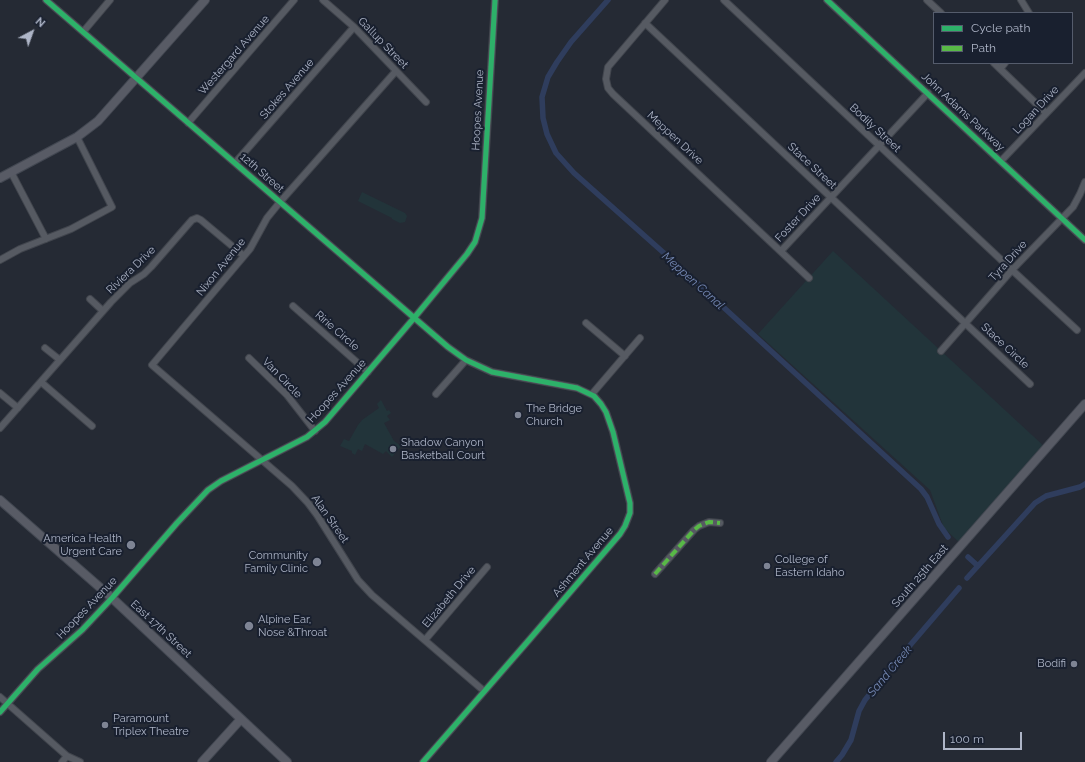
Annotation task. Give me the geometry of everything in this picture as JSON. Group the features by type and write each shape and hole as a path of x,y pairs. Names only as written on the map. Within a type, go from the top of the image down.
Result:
{"main road":[{"path":"0,178 77,137 98,121 205,0"},
{"name":"South 25th East","path":"771,762 1085,404"},
{"name":"East 17th Street","path":"0,500 112,598 287,762"},
{"path":"202,762 241,719"}],"street":[{"name":"12th Street","path":"46,0 414,318 466,360"},
{"path":"83,32 110,0"},
{"name":"Westergard Avenue","path":"188,123 294,0"},
{"name":"Gallup Street","path":"323,0 354,27 426,102"},
{"name":"Hoopes Avenue","path":"0,712 38,669 82,630 112,598 177,523 208,490 221,481 307,437 325,422 467,254 475,242 482,218 495,0"},
{"name":"Meppen Drive","path":"665,0 608,67 606,73 608,88 809,278"},
{"name":"Bodily Street","path":"724,0 1077,330"},
{"name":"John Adams Parkway","path":"827,0 1085,240"},
{"path":"927,0 940,12"},
{"path":"1021,0 1028,12"},
{"name":"Stace Street","path":"645,23 966,324"},
{"name":"Stokes Avenue","path":"235,163 354,27"},
{"path":"995,64 1046,113"},
{"path":"1000,69 1004,64"},
{"name":"Nixon Avenue","path":"152,365 244,256 256,239 267,218 280,202 396,71"},
{"name":"Logan Drive","path":"1001,161 1019,144 1046,113 1084,77"},
{"name":"Foster Drive","path":"781,252 928,93"},
{"path":"0,260 20,249 71,229 112,207 77,137"},
{"path":"11,172 46,239"},
{"name":"Tyra Drive","path":"941,351 1012,270 1077,201 1085,182"},
{"name":"Riviera Drive","path":"0,428 103,311 130,283 151,268 192,220 197,218 201,220 244,256"},
{"path":"90,299 103,311"},
{"name":"Ririe Circle","path":"292,306 368,372"},
{"path":"586,323 625,356"},
{"name":"Stace Circle","path":"966,324 1030,384"},
{"path":"436,394 466,360 492,372 577,388 592,394 640,338"},
{"path":"45,348 60,360"},
{"name":"Van Circle","path":"249,358 287,395 315,431"},
{"name":"Alan Street","path":"152,365 292,486 317,515 358,580 372,595 484,691"},
{"path":"41,382 92,426"},
{"path":"0,393 18,408"},
{"name":"Ashment Avenue","path":"423,762 620,534 625,526 630,513 627,485 606,412 592,394"},
{"path":"655,574 699,526 709,522 720,523"},
{"name":"Elizabeth Drive","path":"425,640 487,567"},
{"path":"0,697 67,756 80,762"},
{"path":"62,762 67,756"}],"shaded area":[{"path":"362,192 405,213 407,216 405,222 400,223 358,201"},
{"path":"833,251 1046,448 962,545 944,528 930,490 758,334"},
{"path":"381,400 387,411 389,410 391,413 387,416 390,420 384,423 394,441 401,446 392,457 386,451 383,454 365,444 362,451 358,449 355,455 352,451 340,446 344,439 349,441 362,420 379,408 377,404"}],"waterway":[{"name":"Meppen Canal","path":"608,0 571,42 548,77 542,97 543,118 547,134 556,153 574,173 683,270 921,489 927,497 939,524 948,537"},
{"name":"Sand Creek","path":"967,578 1035,503 1046,496 1080,487 1085,484"},
{"path":"968,557 978,566"},
{"name":"Sand Creek","path":"836,762 851,740 859,711 865,700 959,588"}],"marked path":[{"path":"655,574 699,526 709,522 720,523"}],"cycle path":[{"path":"46,0 448,347 466,360 492,372 577,388 594,396 606,412 613,432 630,503 630,513 625,526 620,534 423,762"},
{"path":"0,712 38,669 82,630 112,598 177,523 208,490 221,481 307,437 325,422 467,254 475,242 482,218 495,0"},
{"path":"827,0 1085,240"}],"place":[{"name":"The Bridge Church","path":"518,415"},
{"name":"Shadow Canyon Basketball Court","path":"393,449"},
{"name":"America Health Urgent Care","path":"131,545"},
{"name":"Community Family Clinic","path":"317,562"},
{"name":"College of Eastern Idaho","path":"767,566"},
{"name":"Alpine Ear, Nose &Throat","path":"249,626"},
{"name":"Bodifi","path":"1074,664"},
{"name":"Paramount Triplex Theatre","path":"105,725"}]}
